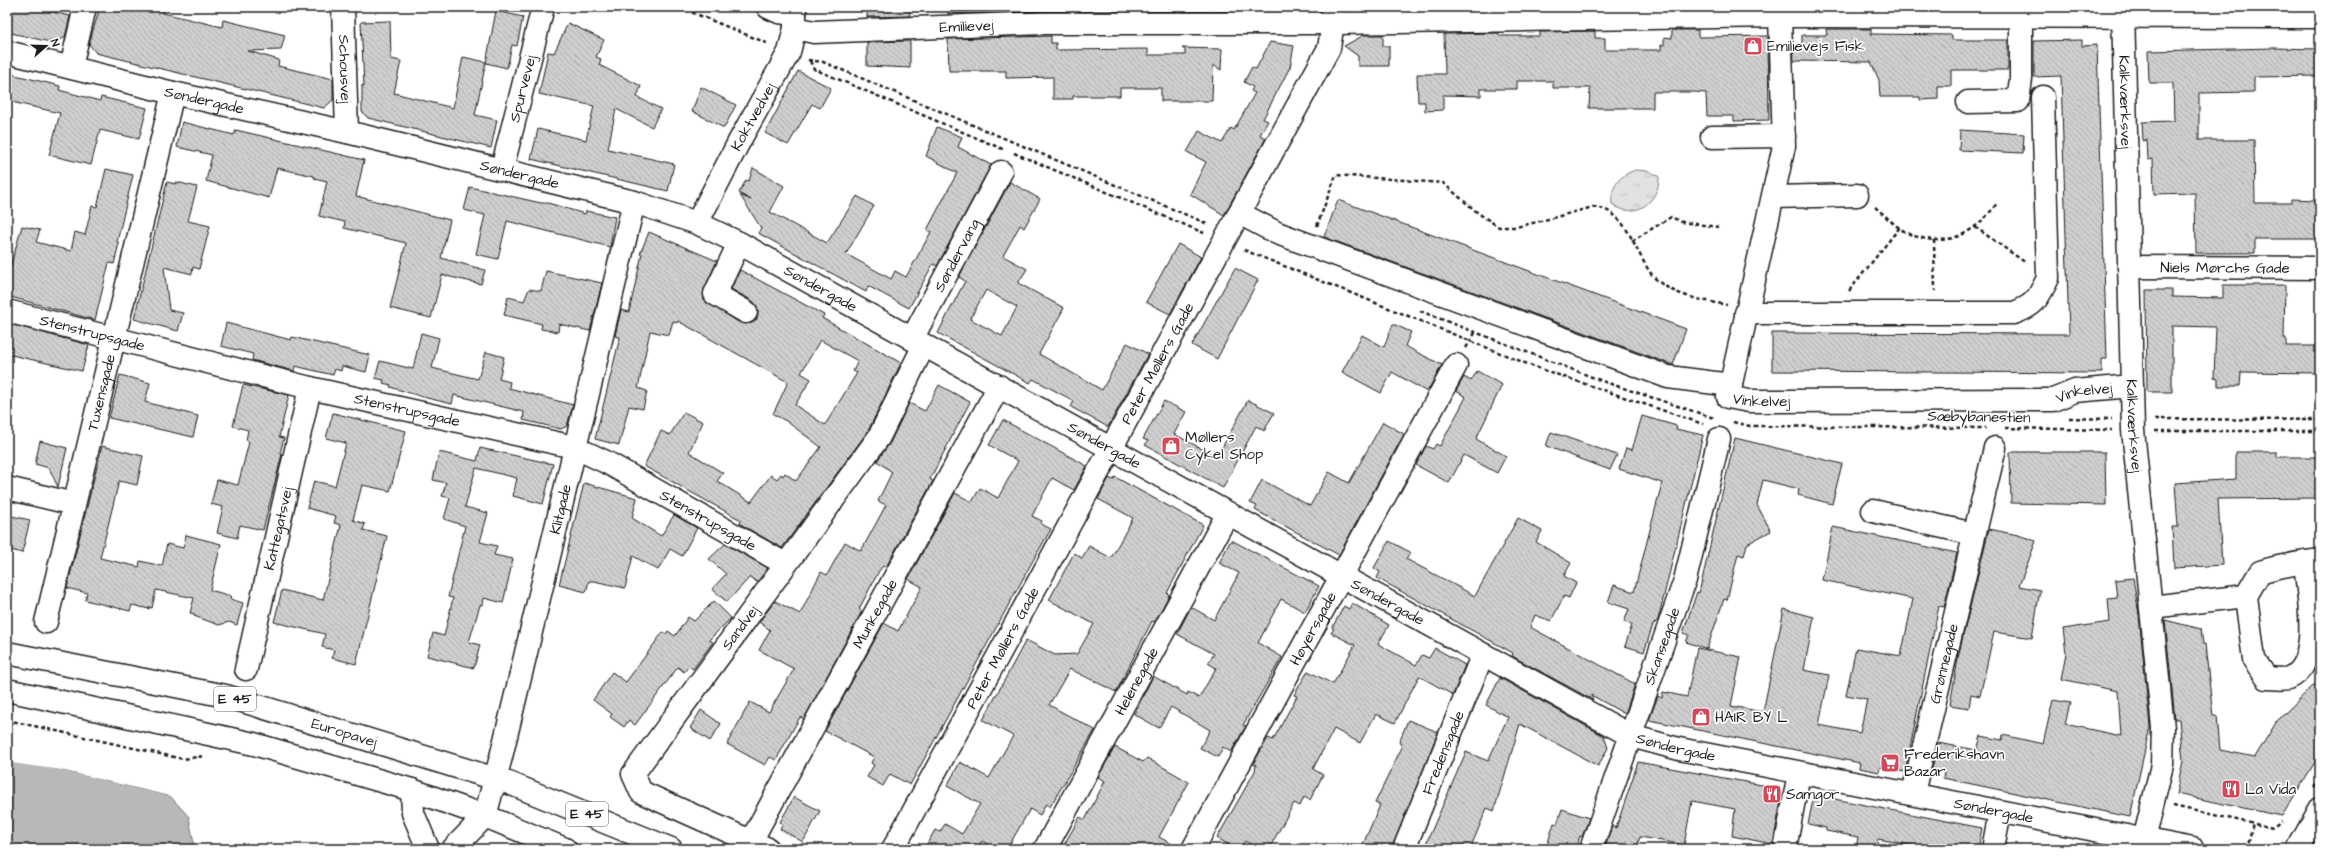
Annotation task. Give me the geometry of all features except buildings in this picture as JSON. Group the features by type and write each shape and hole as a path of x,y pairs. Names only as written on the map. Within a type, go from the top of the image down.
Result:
{"street":[{"path":"71,67 85,7"},
{"name":"Schousvej","path":"343,7 347,132"},
{"name":"Spurvevej","path":"502,169 542,7"},
{"name":"Emilievej","path":"768,7 779,12 795,16 814,32 1044,23 1333,15 1780,16 1806,12 2021,17 2123,12 2320,17"},
{"name":"Kalkværksvej","path":"2123,12 2133,425 2163,728 2162,765 2144,840"},
{"name":"Peter Møllers Gade","path":"893,849 1329,48 1333,15"},
{"name":"Koktvedvej","path":"697,223 741,138 789,52 795,16"},
{"name":"Vinkelvej","path":"1780,16 1784,146 1728,397 1749,401 2053,400 2075,391 2132,386"},
{"path":"1968,102 2018,101 2021,79 2021,17"},
{"name":"Søndergade","path":"7,52 173,93 502,169 634,202 697,223 739,243 1112,448 1482,656 1631,736 1679,748 2191,849"},
{"name":"Tuxensgade","path":"46,622 173,93"},
{"path":"1746,311 1831,313 2014,313 2028,308 2038,300 2048,278 2043,97"},
{"path":"1712,137 1784,136"},
{"name":"Søndervang","path":"918,342 1001,172"},
{"path":"1773,197 1857,195"},
{"name":"Klitgade","path":"485,816 634,202"},
{"path":"1239,214 1277,233 1668,377 1731,385"},
{"path":"739,243 715,294 746,312"},
{"name":"Niels Mørchs Gade","path":"2129,267 2320,268"},
{"name":"Stenstrupsgade","path":"7,311 310,388 574,447 608,463 786,564"},
{"name":"Sandvej","path":"759,845 641,792 633,774 879,437 918,342"},
{"name":"Høyersgade","path":"1193,849 1340,575 1456,365"},
{"name":"Munkegade","path":"759,845 999,386"},
{"name":"Kattegatsvej","path":"246,669 310,388"},
{"name":"Skansegade","path":"1591,849 1685,580 1718,426"},
{"name":"Grønnegade","path":"1913,793 1974,534 1994,434"},
{"path":"7,488 74,504"},
{"path":"1873,511 1974,534"},
{"name":"Helenegade","path":"1045,849 1228,513"},
{"path":"2313,561 2311,645 2302,668 2288,678 2267,678 2254,660 2246,596 2260,572 2282,565 2313,561"},
{"path":"2151,607 2246,596"},
{"name":"Europavej","path":"7,653 226,696 495,778 538,794 671,849"},
{"name":"Fredensgade","path":"1404,849 1482,656"},
{"name":"E 45","path":"7,690 254,744 412,790 485,816 565,849"},
{"path":"1785,849 1799,772"},
{"path":"412,790 413,813 428,849"},
{"path":"2298,849 2320,809"},
{"path":"1993,849 2000,812"},
{"path":"453,849 485,816"}],"path":[{"path":"679,7 810,61 814,69 1224,242 1535,368 1718,426"},
{"path":"1310,245 1336,175 1443,183 1478,213 1499,227 1516,227 1593,207 1604,207 1621,222 1653,276 1669,288 1688,297 1746,311"},
{"path":"1857,195 1874,206 1911,235 1934,240 1958,238 1986,218 1998,202"},
{"path":"1632,241 1672,217 1682,222 1718,227"},
{"path":"1831,313 1900,227"},
{"path":"1975,227 2048,278"},
{"path":"1934,240 1936,313"},
{"name":"Sæbybanestien","path":"1712,417 1718,426 1994,434 2133,425 2320,431"},
{"path":"2133,425 2320,420"},
{"path":"7,720 183,759 206,756"},
{"path":"2153,802 2273,828 2282,822"},
{"path":"2247,849 2253,823"}],"green space":[{"path":"1636,170 1649,171 1659,176 1655,194 1644,206 1637,209 1620,209 1612,204 1614,187 1621,178"}],"shaded area":[{"path":"7,760 61,770 170,796 189,817 195,849 7,849"}],"pier":[{"path":"7,758 62,768 171,795 61,770 12,763"}],"place":[{"name":"Emilievejs Fisk","path":"1753,46"},
{"name":"Møllers Cykel Shop","path":"1171,446"},
{"name":"HAIR BY L","path":"1701,717"},
{"name":"Frederikshavn Bazar","path":"1890,763"},
{"name":"La Vida","path":"2231,789"},
{"name":"Samgor","path":"1772,794"}]}
